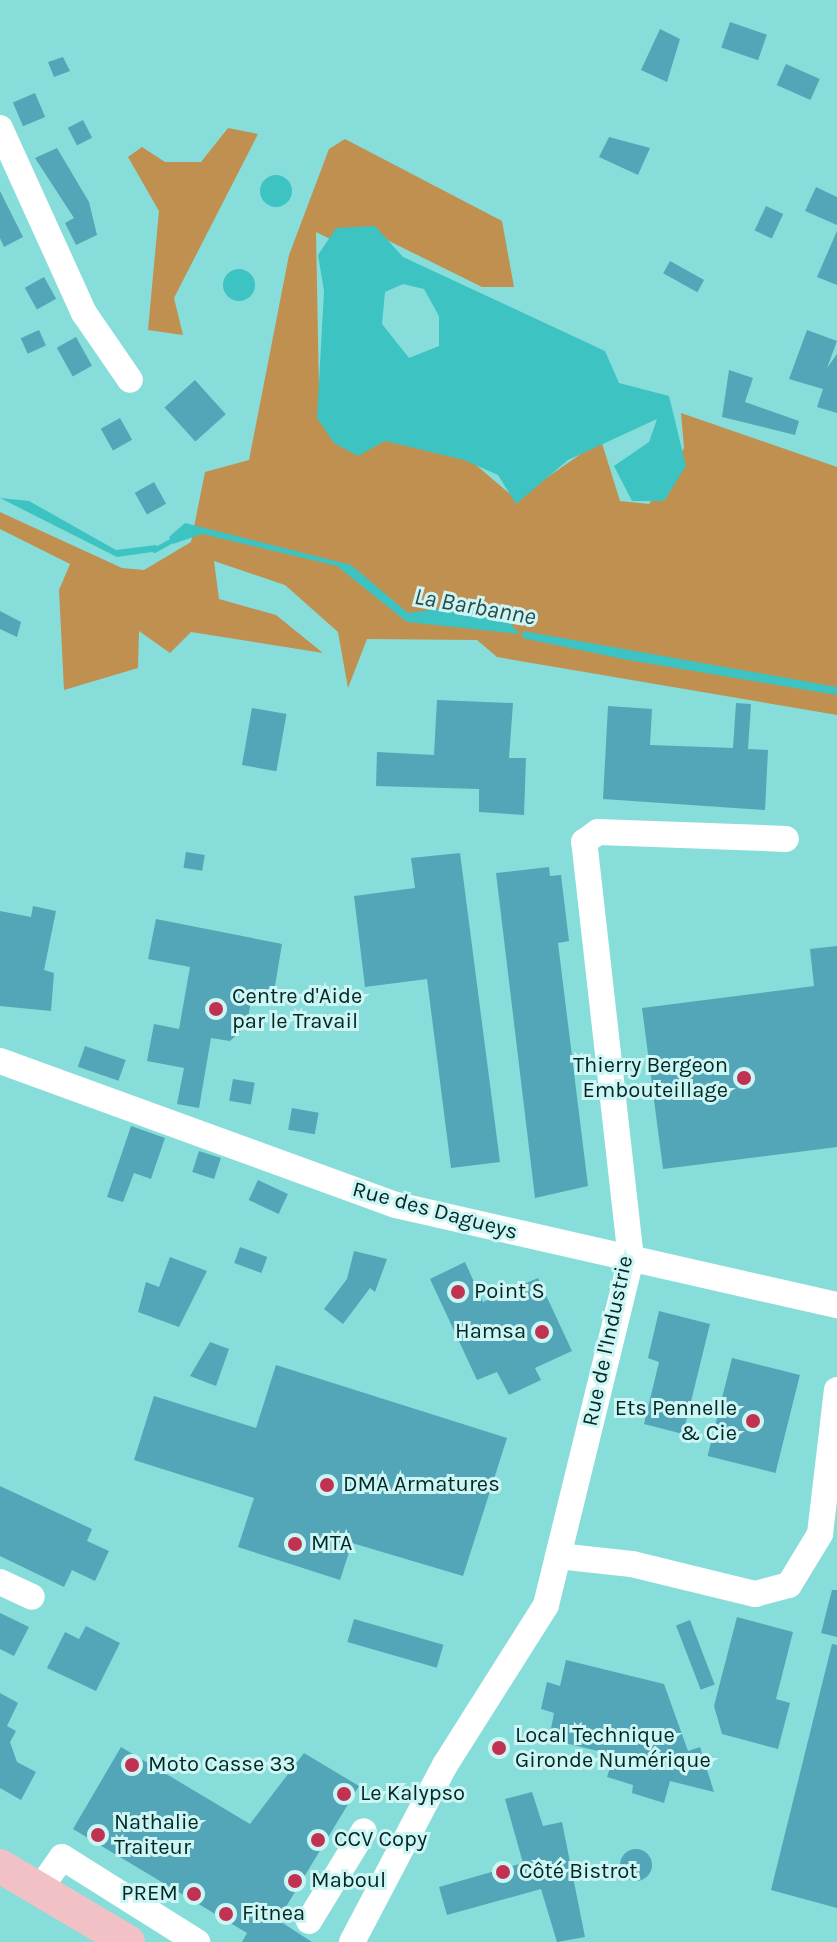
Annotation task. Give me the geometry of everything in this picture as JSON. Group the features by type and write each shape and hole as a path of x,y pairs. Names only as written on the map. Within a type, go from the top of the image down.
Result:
{"main road":[{"path":"0,1866 128,1942"}],"street":[{"path":"0,128 84,313 130,380"},
{"name":"Rue de l'Industrie","path":"357,1932 445,1765 546,1605 631,1259 584,842 598,832 786,839"},
{"name":"Rue des Dagueys","path":"0,1061 396,1205 837,1305"},
{"path":"558,1556 632,1564 755,1594 789,1585 820,1534 837,1390"},
{"path":"0,1582 32,1597"},
{"path":"357,1932 315,1910 364,1831"},
{"path":"39,1890 62,1857 197,1942"}],"shaded area":[{"path":"228,128 258,134 174,298 183,335 148,330 159,211 128,157 142,147 165,162 201,162"},
{"path":"345,139 502,221 514,287 482,287 385,239 361,254 316,232 319,390 443,437 516,499 601,440 620,501 649,504 684,448 681,413 837,467 837,715 497,657 477,640 367,639 348,688 338,632 285,585 214,561 219,599 276,615 323,653 191,632 170,653 139,631 138,668 64,690 59,590 70,564 0,529 0,512 122,568 144,570 191,542 205,472 249,460 289,255 329,149"}],"water":[{"path":"276,175 287,180 292,191 287,202 276,207 265,202 260,191 265,180"},
{"path":"375,226 403,257 605,351 619,383 669,396 686,466 664,501 632,501 614,466 649,442 657,419 568,460 516,504 498,475 464,460 385,441 358,456 334,443 317,418 324,291 318,255 336,228","holes":["403,284 424,289 439,316 439,346 409,358 382,324 385,292"]},
{"path":"239,269 250,274 255,285 250,296 239,301 228,296 223,285 228,274"},
{"path":"0,498 29,501 116,550 156,545 159,551 117,557"},
{"path":"185,523 351,565 408,613 462,605 507,620 520,634 407,622 337,566 202,534 173,544 169,537"},
{"path":"523,631 837,687 837,695 628,660 522,638"}],"building":[{"path":"730,22 767,35 758,60 721,48"},
{"path":"660,29 680,39 667,82 641,70"},
{"path":"63,57 70,71 54,77 48,62"},
{"path":"786,64 820,79 810,100 777,85"},
{"path":"35,93 45,117 23,126 13,102"},
{"path":"83,120 92,138 77,146 68,128"},
{"path":"609,137 650,148 638,175 599,157"},
{"path":"57,148 89,202 97,235 76,245 65,223 74,218 35,158"},
{"path":"816,187 837,197 837,225 805,211"},
{"path":"0,191 23,237 4,247 0,238"},
{"path":"766,206 783,214 772,239 755,230"},
{"path":"837,231 837,285 817,277"},
{"path":"670,261 704,280 697,292 663,273"},
{"path":"44,277 56,299 37,310 25,288"},
{"path":"39,330 46,346 28,354 21,338"},
{"path":"807,330 837,341 827,368 837,354 837,413 817,407 823,389 789,379"},
{"path":"76,337 92,366 73,377 57,348"},
{"path":"729,370 753,378 745,402 799,421 795,435 722,417"},
{"path":"195,380 226,414 195,442 165,407"},
{"path":"120,418 132,440 113,451 101,429"},
{"path":"154,482 166,504 147,515 135,493"},
{"path":"0,611 21,622 17,637 0,629"},
{"path":"437,700 513,703 509,758 526,758 524,815 479,812 479,789 376,786 377,752 434,755"},
{"path":"736,703 751,704 748,749 768,750 765,810 603,799 608,706 652,709 650,745 733,748"},
{"path":"252,708 286,714 276,771 242,765"},
{"path":"186,852 205,855 202,871 183,868"},
{"path":"460,853 500,1162 451,1168 427,979 365,987 354,896 415,888 411,858"},
{"path":"549,867 550,876 561,875 569,941 558,943 588,1186 535,1198 496,873"},
{"path":"33,906 56,911 44,970 54,973 51,1011 0,1006 0,911 31,917"},
{"name":"Centre d'Aide par le Travail","path":"156,919 282,944 273,998 252,994 247,1025 230,1041 211,1038 199,1108 177,1104 184,1068 147,1061 154,1024 179,1029 190,967 148,959"},
{"name":"Thierry Bergeon Embouteillage","path":"837,946 837,1147 663,1169 642,1008 814,986 810,949"},
{"path":"85,1046 126,1060 118,1081 78,1067"},
{"path":"233,1079 255,1083 251,1104 229,1101"},
{"path":"292,1108 319,1113 315,1134 288,1130"},
{"path":"131,1126 165,1138 151,1179 134,1173 123,1202 107,1197"},
{"path":"199,1151 221,1158 214,1179 192,1172"},
{"path":"258,1180 288,1194 279,1214 249,1200"},
{"path":"240,1247 267,1257 261,1273 234,1263"},
{"path":"354,1251 387,1259 375,1292 370,1288 343,1324 324,1309 347,1279"},
{"path":"170,1257 207,1271 179,1327 138,1312 146,1282 159,1287"},
{"path":"465,1262 483,1302 538,1278 572,1351 535,1368 541,1380 509,1395 497,1372 477,1380 430,1279"},
{"path":"659,1311 710,1324 683,1434 644,1424 659,1362 648,1358"},
{"path":"210,1342 229,1349 216,1386 190,1376"},
{"name":"Ets Pennelle & Cie","path":"732,1358 800,1375 775,1473 708,1456"},
{"path":"276,1365 507,1438 463,1576 352,1543 340,1580 238,1547 254,1498 134,1460 154,1396 256,1428"},
{"path":"0,1486 92,1529 87,1541 109,1551 95,1581 72,1570 64,1587 0,1556"},
{"path":"832,1590 837,1590 837,1637 821,1633"},
{"path":"0,1613 29,1627 14,1656 0,1649"},
{"path":"737,1617 793,1632 776,1699 790,1703 778,1749 722,1734 714,1706"},
{"path":"354,1619 443,1645 437,1668 347,1642"},
{"path":"690,1620 715,1684 701,1690 676,1625"},
{"path":"86,1626 120,1643 96,1691 47,1668 65,1632 79,1639"},
{"path":"832,1644 837,1645 837,1908 771,1890"},
{"path":"566,1660 664,1684 688,1751 700,1747 714,1792 670,1781 664,1803 632,1793 633,1785 607,1777 614,1755 549,1739 554,1713 541,1709 547,1682 560,1686"},
{"path":"0,1693 18,1703 7,1726 16,1731 10,1742 17,1762 36,1772 21,1800 0,1788"},
{"path":"121,1747 250,1824 304,1753 359,1786 278,1920 312,1942 242,1942 247,1933 73,1829"},
{"path":"532,1792 543,1826 562,1822 585,1937 557,1942 541,1889 447,1915 439,1887 523,1863 505,1799"},
{"path":"636,1849 647,1854 652,1865 647,1876 636,1881 625,1876 620,1865 625,1854"}],"waterway":[{"name":"La Barbanne","path":"154,550 177,537"}],"place":[{"name":"Centre d'Aide par le Travail","path":"216,1009"},
{"name":"Thierry Bergeon Embouteillage","path":"744,1078"},
{"name":"Point S","path":"458,1292"},
{"name":"Hamsa","path":"542,1332"},
{"name":"Ets Pennelle & Cie","path":"753,1421"},
{"name":"DMA Armatures","path":"327,1485"},
{"name":"MTA","path":"295,1544"},
{"name":"Local Technique Gironde Numérique","path":"499,1748"},
{"name":"Moto Casse 33","path":"132,1765"},
{"name":"Le Kalypso","path":"344,1794"},
{"name":"Nathalie Traiteur","path":"98,1835"},
{"name":"CCV Copy","path":"318,1840"},
{"name":"Côté Bistrot","path":"503,1872"},
{"name":"Maboul","path":"295,1881"},
{"name":"PREM","path":"194,1894"},
{"name":"Fitnea","path":"226,1914"}]}
